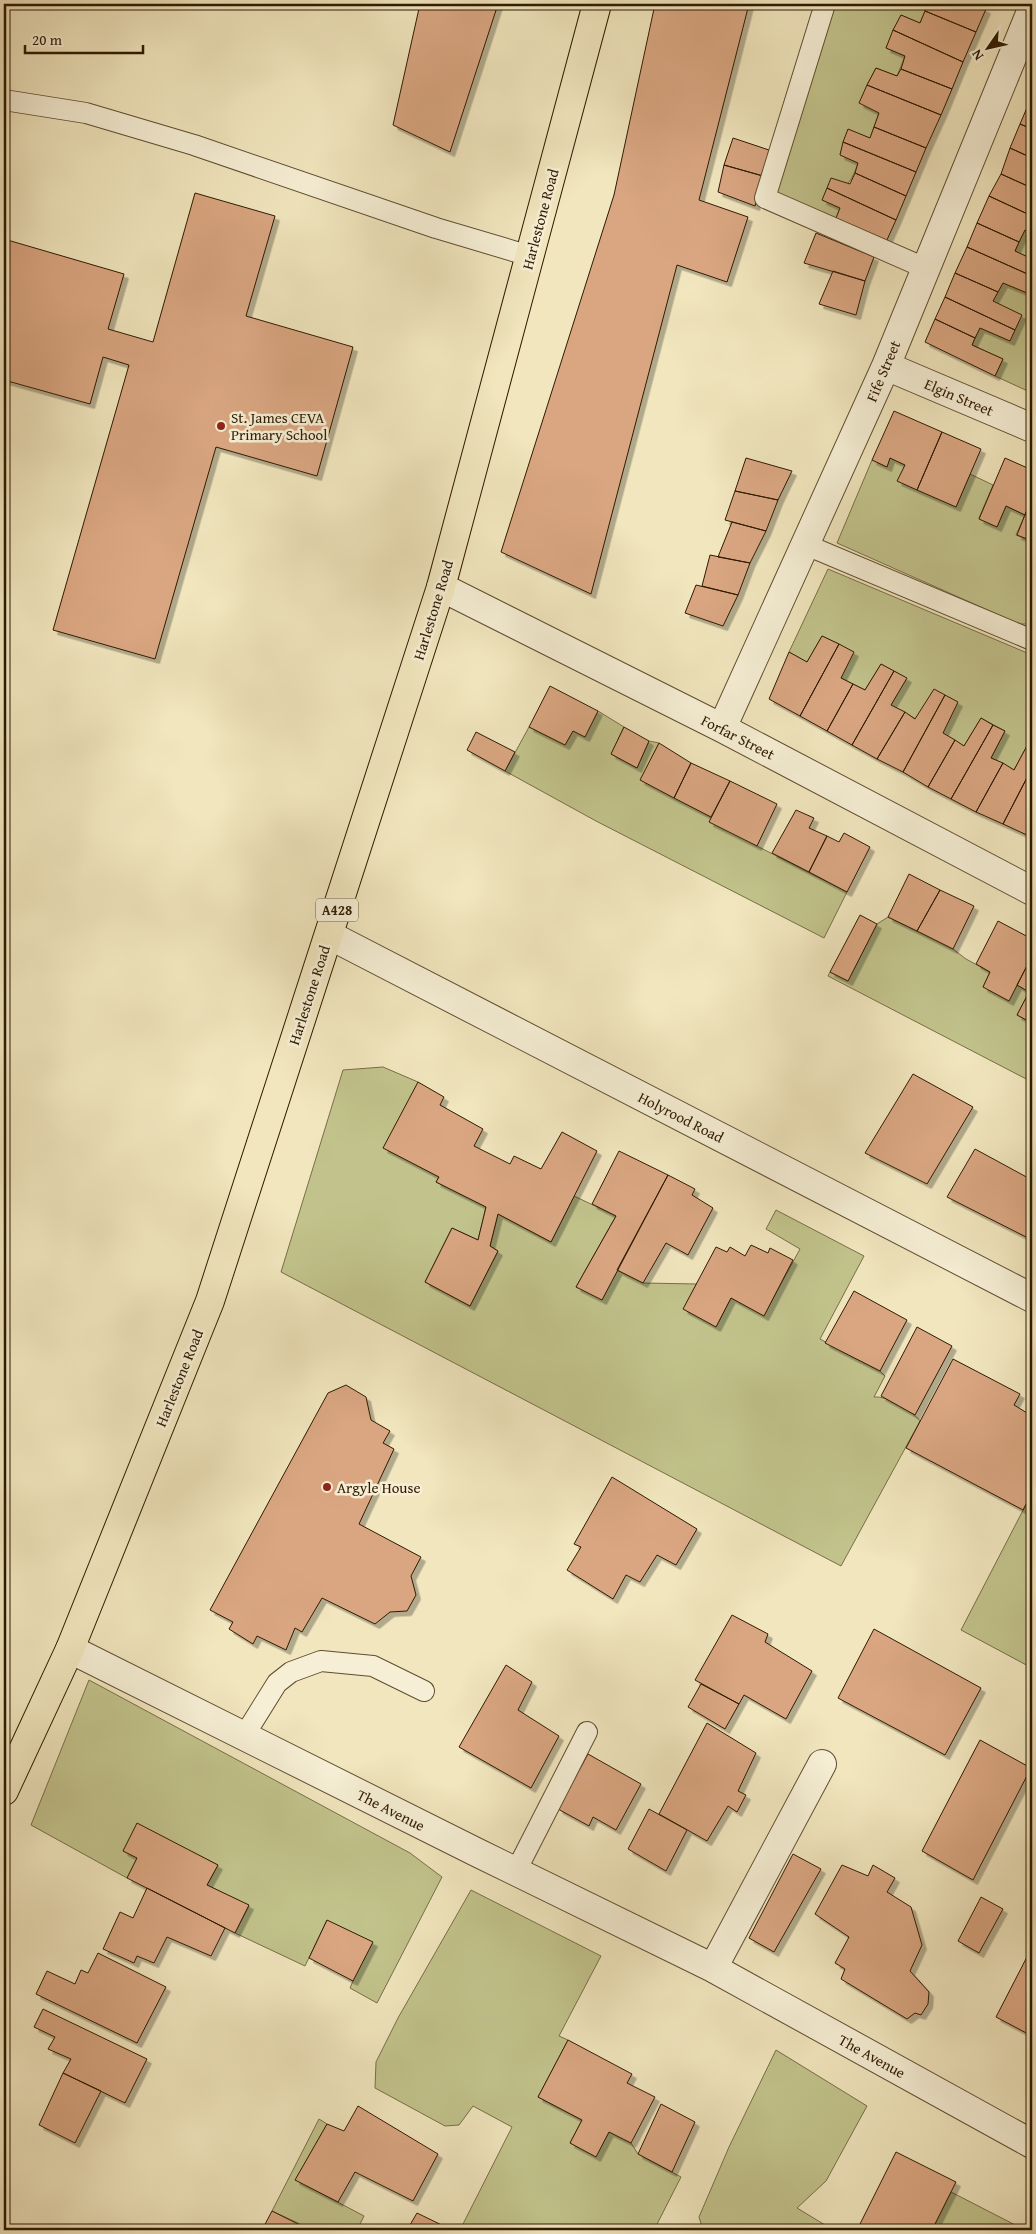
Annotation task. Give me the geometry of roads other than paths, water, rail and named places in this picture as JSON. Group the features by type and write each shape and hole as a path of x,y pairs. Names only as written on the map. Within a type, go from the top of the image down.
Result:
{"main road":[{"name":"Harlestone Road","path":"4,1790 10,1759 70,1649 210,1301 441,587 597,4"}],"street":[{"name":"Fife Street","path":"722,728 886,366 925,268 1030,22"},
{"name":"Elgin Street","path":"886,366 1032,428"},
{"name":"Forfar Street","path":"441,587 722,728 1032,891"},
{"name":"Holyrood Road","path":"329,935 1032,1298"},
{"name":"The Avenue","path":"70,1649 713,1968 1032,2144"},
{"path":"713,1968 822,1764"}],"lane":[{"path":"825,4 765,198 925,268"},
{"path":"4,100 86,114 194,144 436,228 530,256"},
{"path":"804,544 1032,640"},
{"path":"244,1736 277,1682 291,1672 321,1661 373,1666 424,1691"},
{"path":"516,1871 587,1732"}],"place":[{"name":"St. James CEVA Primary School","path":"221,426"},
{"name":"Argyle House","path":"327,1487"}]}
